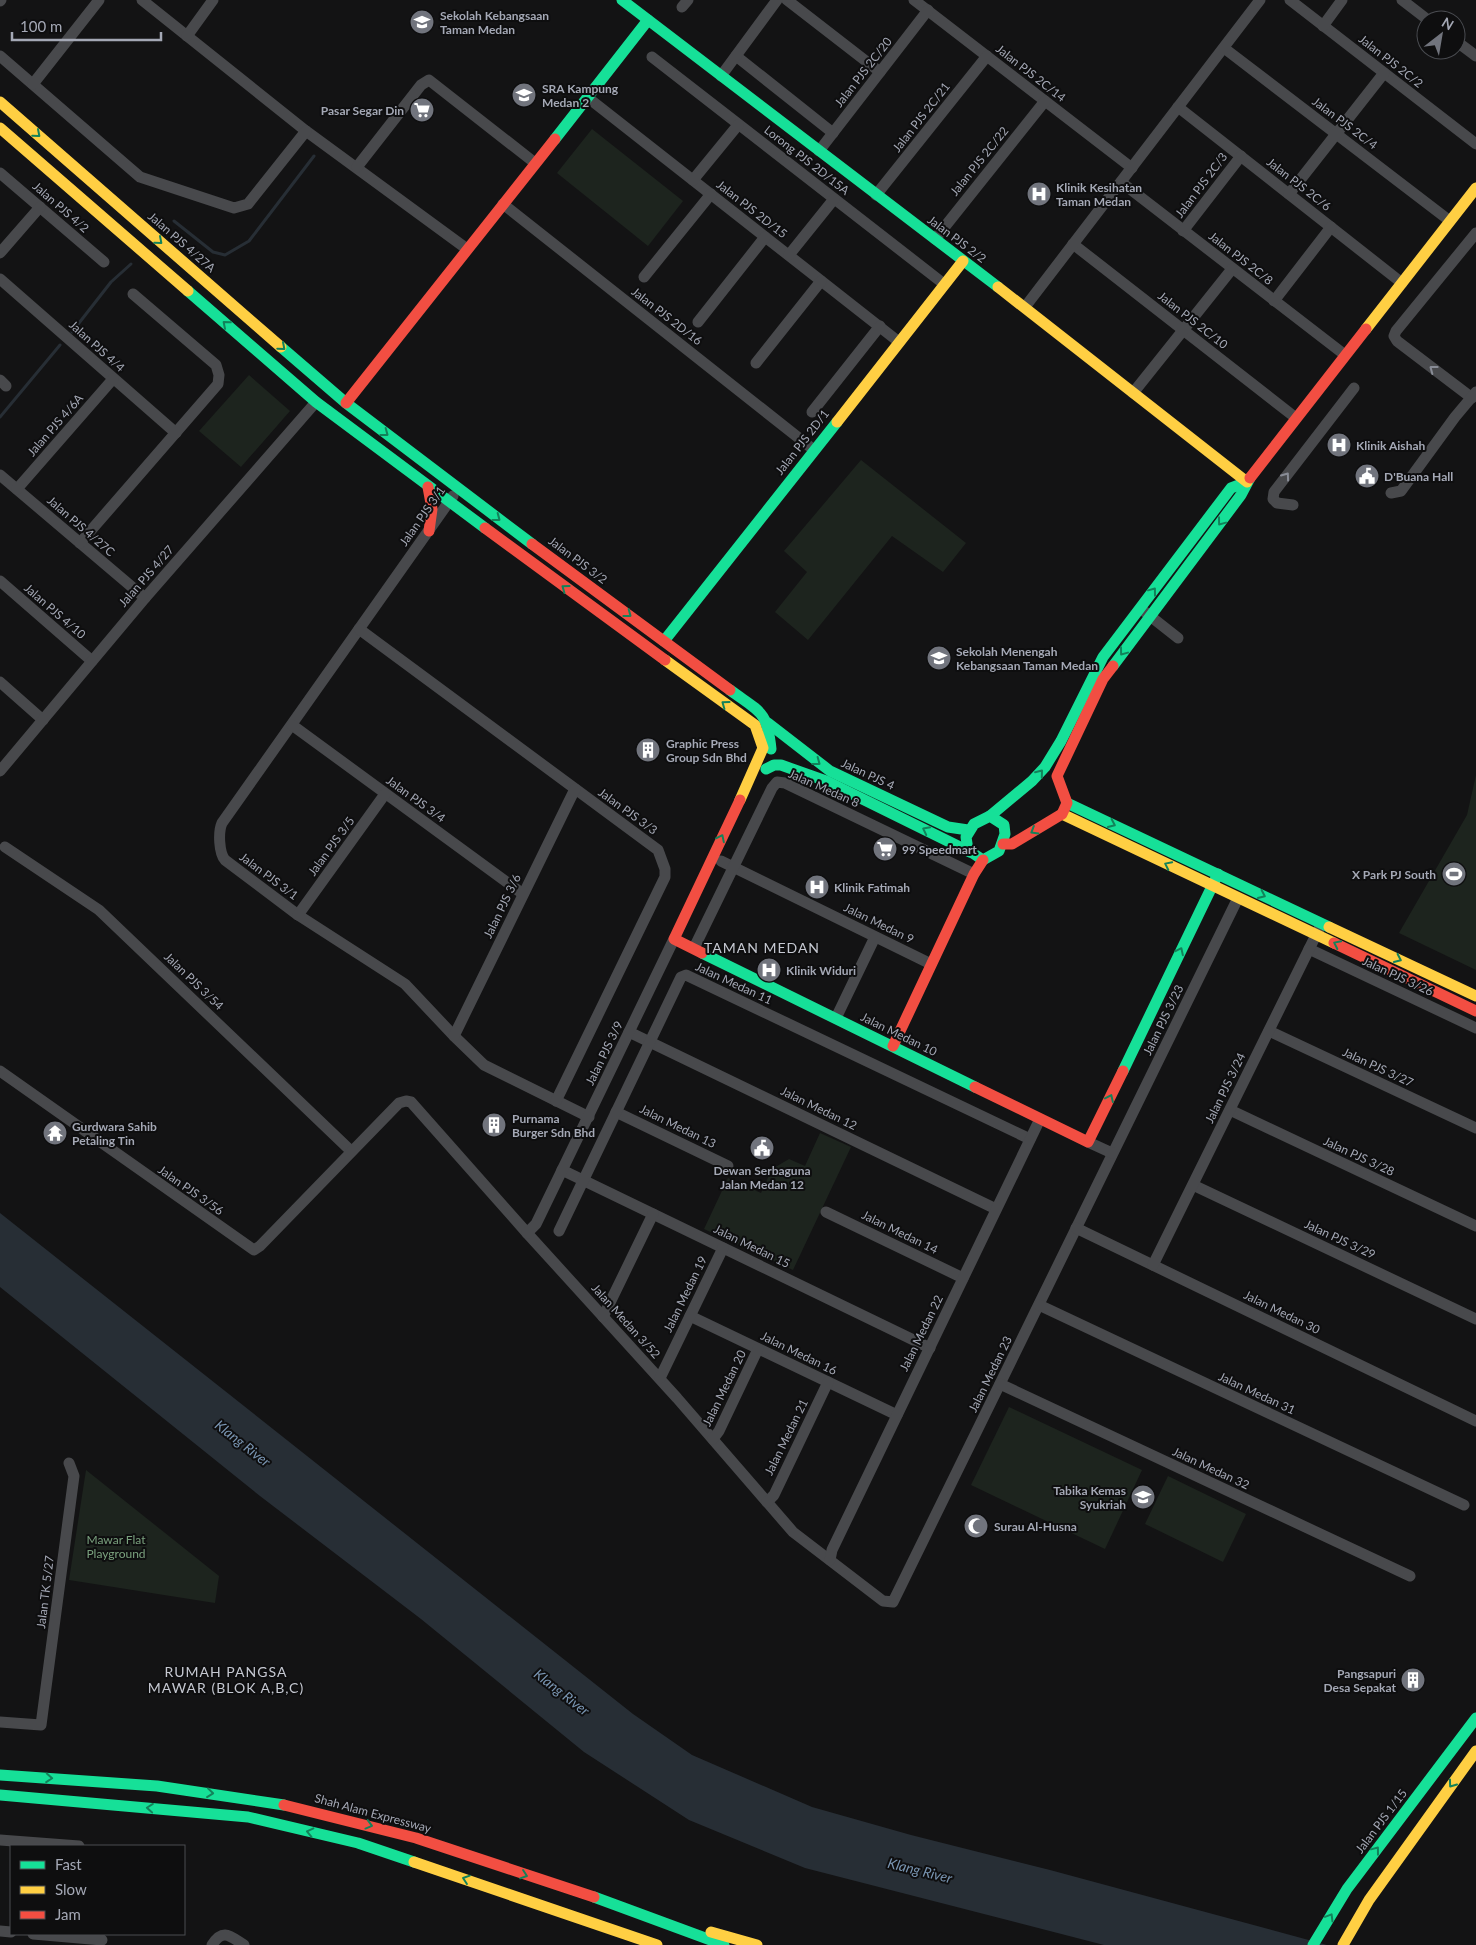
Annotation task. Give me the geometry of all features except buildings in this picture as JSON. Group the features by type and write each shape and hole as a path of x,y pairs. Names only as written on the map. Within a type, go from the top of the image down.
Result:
{"main road":[{"name":"Jalan PJS 2/2","path":"622,0 1025,307 1247,482"},
{"path":"346,403 648,20"},
{"name":"Jalan PJS 4/27A","path":"0,102 346,403"},
{"path":"0,128 316,402 449,502 755,725 767,750"},
{"path":"68,187 81,185 83,180 80,172"},
{"path":"1476,189 1247,482 1241,496 1103,680 1057,776 1067,803 1476,996"},
{"path":"104,218 103,210 105,203 110,201 117,204"},
{"name":"Jalan PJS 2D/1","path":"664,641 963,261"},
{"path":"323,383 346,384 363,382"},
{"path":"363,382 364,398 369,420"},
{"name":"Jalan PJS 3/2","path":"346,403 458,489 738,694 760,712 768,723"},
{"path":"984,860 970,852 965,839 968,830 981,818 990,816 1004,802 1035,779 1045,767 1056,750 1092,674 1231,488 1247,482"},
{"path":"428,486 432,509 429,530"},
{"path":"767,750 768,723"},
{"name":"Jalan PJS 4","path":"768,723 830,771 948,827 968,830"},
{"name":"Jalan PJS 3/9","path":"702,883 710,878 720,861 766,769 767,750"},
{"name":"Jalan PJS 3/9","path":"674,939 702,883 708,864 767,750"},
{"name":"Jalan PJS 4","path":"766,769 774,765 781,765 826,780 970,852"},
{"path":"1003,844 1012,844 1062,814 1067,803"},
{"path":"1062,814 1476,1011"},
{"path":"892,1046 974,874 984,860 995,854 1003,844 1004,825 990,816"},
{"path":"1088,1142 1218,874"},
{"name":"Jalan Medan 10","path":"674,939 1088,1142"},
{"name":"Jalan PJS 1/15","path":"1313,1945 1347,1889 1476,1718"},
{"path":"1342,1945 1369,1900 1476,1751"},
{"name":"Shah Alam Expressway","path":"0,1775 221,1794 311,1810 424,1840 724,1945"},
{"path":"0,1795 248,1817 358,1843 656,1945"},
{"path":"528,1900 638,1945"},
{"path":"626,1910 757,1945"}],"street":[{"path":"33,84 99,0"},
{"path":"142,0 306,131 467,249"},
{"path":"187,36 213,0"},
{"path":"722,76 778,0"},
{"path":"787,0 880,72"},
{"name":"Jalan PJS 2C/14","path":"914,0 1132,168"},
{"path":"1025,307 1260,0"},
{"name":"Jalan PJS 2C/2","path":"1290,0 1476,144"},
{"path":"1323,26 1342,0"},
{"path":"1402,0 1416,11"},
{"name":"Jalan PJS 2C/20","path":"819,151 928,10"},
{"name":"Jalan PJS 2C/4","path":"1224,48 1450,221"},
{"path":"0,56 140,177 234,208 248,204 306,131"},
{"path":"736,56 833,133"},
{"name":"Jalan PJS 2C/21","path":"876,195 986,56"},
{"name":"Lorong PJS 2D/15A","path":"652,57 944,284"},
{"path":"1289,194 1384,73"},
{"path":"357,167 420,85 428,80 535,163"},
{"name":"Jalan PJS 2D/15","path":"587,97 899,342"},
{"name":"Jalan PJS 2C/22","path":"934,239 1045,101"},
{"name":"Jalan PJS 2C/6","path":"1178,108 1402,283"},
{"path":"693,180 738,125"},
{"name":"Jalan PJS 2C/3","path":"1184,231 1240,156"},
{"name":"Jalan PJS 4/2","path":"0,173 104,262"},
{"name":"Jalan PJS 2C/8","path":"1121,182 1345,355"},
{"path":"644,277 711,194"},
{"path":"789,255 834,199"},
{"name":"Jalan PJS 2D/16","path":"503,204 814,450"},
{"path":"0,253 40,207"},
{"path":"1274,301 1331,227"},
{"path":"1396,492 1474,395 1397,341 1394,336 1396,331 1476,233"},
{"path":"698,322 765,236"},
{"name":"Jalan PJS 2C/10","path":"1073,244 1296,418"},
{"path":"1134,393 1232,269"},
{"name":"Jalan PJS 4/4","path":"0,279 176,433"},
{"path":"756,363 821,281"},
{"path":"80,543 218,384 220,375 216,365 133,294"},
{"path":"812,412 880,326"},
{"name":"Jalan PJS 4/6A","path":"16,488 113,379"},
{"path":"1293,505 1277,503 1273,499 1274,492 1354,388"},
{"name":"Jalan PJS 4/27","path":"0,771 145,598 316,402"},
{"name":"Jalan PJS 4/27C","path":"0,475 145,598"},
{"name":"Jalan PJS 3/1","path":"458,489 222,823 220,830 224,859 298,915 404,984 484,1065 588,1117"},
{"name":"Jalan PJS 4/10","path":"0,581 92,661"},
{"path":"1140,608 1178,638"},
{"name":"Jalan PJS 3/3","path":"359,629 656,849 665,869 665,877 556,1101"},
{"path":"0,682 43,720"},
{"name":"Jalan PJS 3/4","path":"292,725 523,894"},
{"name":"Jalan Medan 8","path":"694,948 772,788 781,782 974,874"},
{"name":"Jalan PJS 3/6","path":"454,1036 574,789"},
{"name":"Jalan PJS 3/5","path":"298,915 386,794"},
{"name":"Jalan PJS 3/54","path":"5,847 99,910 351,1151"},
{"name":"Jalan Medan 9","path":"720,861 932,964"},
{"name":"Jalan PJS 3/23","path":"1112,1153 1238,898"},
{"name":"Jalan PJS 3/24","path":"1153,1266 1322,923"},
{"path":"836,1018 875,937"},
{"name":"Jalan PJS 3/9","path":"527,1233 536,1224 674,939"},
{"name":"Jalan PJS 3/26","path":"1309,949 1476,1028"},
{"name":"Jalan Medan 11","path":"559,1231 681,977 690,976 1030,1139"},
{"name":"Jalan PJS 3/27","path":"1269,1031 1476,1128"},
{"name":"Jalan Medan 12","path":"629,1032 996,1209"},
{"name":"Jalan PJS 3/56","path":"0,1071 254,1250 351,1151"},
{"name":"Jalan Medan 3/52","path":"351,1151 398,1103 406,1100 412,1102 527,1233 660,1378 793,1532 883,1601 888,1602"},
{"name":"Jalan PJS 3/28","path":"1230,1110 1476,1226"},
{"name":"Jalan Medan 13","path":"616,1112 728,1166"},
{"name":"Jalan Medan 22","path":"830,1560 832,1550 1040,1118"},
{"name":"Jalan Medan 10","path":"1088,1142 1112,1153"},
{"name":"Jalan Medan 23","path":"888,1602 896,1599 1112,1153"},
{"name":"Jalan Medan 15","path":"562,1170 930,1348"},
{"name":"Jalan PJS 3/29","path":"1193,1185 1476,1319"},
{"name":"Jalan Medan 14","path":"826,1212 963,1278"},
{"path":"603,1316 653,1214"},
{"name":"Jalan Medan 30","path":"1076,1228 1476,1421"},
{"name":"Jalan Medan 19","path":"660,1378 723,1248"},
{"name":"Jalan Medan 31","path":"1039,1305 1464,1505"},
{"name":"Jalan Medan 16","path":"690,1316 897,1416"},
{"name":"Jalan Medan 20","path":"713,1439 719,1432 758,1349"},
{"name":"Jalan Medan 21","path":"767,1502 774,1495 828,1382"},
{"name":"Jalan Medan 32","path":"1000,1384 1410,1576"},
{"name":"Jalan TK 5/27","path":"0,1722 41,1725 74,1476 69,1463"},
{"path":"0,1840 67,1845"},
{"path":"45,1935 103,1940"},
{"path":"212,1945 217,1937 221,1935 230,1936 244,1945"}],"green space":[{"path":"592,129 683,201 648,246 557,173"},
{"path":"249,375 290,411 241,467 199,431"},
{"path":"861,460 966,543 943,572 892,536 808,640 775,612 807,572 784,551"},
{"name":"X Park PJ South","path":"1476,775 1476,970 1399,933 1467,815"},
{"path":"820,1133 851,1147 793,1270 704,1229 728,1178 761,1193 772,1169 789,1159 805,1166"},
{"path":"1009,1407 1142,1470 1105,1549 971,1485"},
{"name":"Mawar Flat Playground","path":"86,1470 219,1576 215,1603 69,1580"},
{"path":"1168,1476 1246,1514 1223,1562 1145,1524"}],"water":[{"name":"Klang River","path":"0,1213 633,1714 692,1755 812,1807 1327,1945 1104,1945 805,1868 689,1820 584,1752 421,1619 260,1496 0,1287"}],"waterway":[{"path":"174,221 213,252 225,255 249,241 314,156"},
{"path":"72,332 111,282 131,264"},
{"path":"0,417 60,345"}],"traffic: fast":[{"path":"622,0 998,287"},
{"path":"555,139 648,20"},
{"path":"188,291 316,402 485,528"},
{"path":"281,347 346,403 532,544"},
{"path":"664,641 837,422"},
{"path":"1113,666 1241,495 1250,478"},
{"path":"990,816 1032,781 1045,767 1061,741 1103,657 1231,488 1247,482"},
{"path":"730,690 760,713 767,726 771,749"},
{"path":"768,723 830,771 948,827 968,830"},
{"path":"766,769 774,765 781,765 826,781 970,852"},
{"path":"1067,803 1329,927"},
{"path":"990,816 1004,825 1005,834 999,851 983,860 968,850 966,837 974,824 990,816"},
{"path":"1123,1071 1218,874"},
{"path":"702,953 975,1087"},
{"path":"1313,1945 1347,1889 1476,1718"},
{"path":"0,1775 157,1786 284,1805"},
{"path":"0,1795 248,1817 358,1843 414,1862"},
{"path":"594,1897 724,1945"}],"traffic: slow":[{"path":"0,102 281,347"},
{"path":"0,128 188,291"},
{"path":"1366,329 1476,188"},
{"path":"837,422 963,261"},
{"path":"998,287 1247,482"},
{"path":"665,660 755,725 763,748 740,800"},
{"path":"1062,814 1334,943"},
{"path":"1329,927 1476,996"},
{"path":"1343,1945 1369,1900 1476,1751"},
{"path":"414,1862 657,1945"},
{"path":"711,1932 757,1945"}],"traffic: jam":[{"path":"346,403 555,139"},
{"path":"1250,478 1366,329"},
{"path":"428,487 432,509 429,531"},
{"path":"485,528 665,660"},
{"path":"532,544 730,690"},
{"path":"1003,844 1012,844 1062,814 1067,803 1057,776 1103,679 1113,666"},
{"path":"702,953 674,939 740,800"},
{"path":"893,1046 974,874 983,860"},
{"path":"1334,943 1476,1011"},
{"path":"975,1087 1088,1142 1123,1071"},
{"path":"284,1805 416,1838 594,1897"}],"place":[{"name":"Sekolah Kebangsaan Taman Medan","path":"422,22"},
{"name":"SRA Kampung Medan 2","path":"524,95"},
{"name":"Pasar Segar Din","path":"422,110"},
{"name":"Klinik Kesihatan Taman Medan","path":"1039,194"},
{"name":"Klinik Aishah","path":"1339,445"},
{"name":"D'Buana Hall","path":"1367,476"},
{"name":"Sekolah Menengah Kebangsaan Taman Medan","path":"939,658"},
{"name":"Graphic Press Group Sdn Bhd","path":"648,750"},
{"name":"99 Speedmart","path":"885,849"},
{"name":"X Park PJ South","path":"1454,874"},
{"name":"Klinik Fatimah","path":"817,887"},
{"name":"Klinik Widuri","path":"769,970"},
{"name":"Purnama Burger Sdn Bhd","path":"494,1125"},
{"name":"Gurdwara Sahib Petaling Tin","path":"55,1133"},
{"name":"Dewan Serbaguna Jalan Medan 12","path":"762,1148"},
{"name":"Tabika Kemas Syukriah","path":"1143,1497"},
{"name":"Surau Al-Husna","path":"976,1526"},
{"name":"Pangsapuri Desa Sepakat","path":"1413,1680"}],"district":[{"name":"TAMAN MEDAN","path":"762,947"},
{"name":"RUMAH PANGSA MAWAR (BLOK A,B,C)","path":"226,1679"}]}
